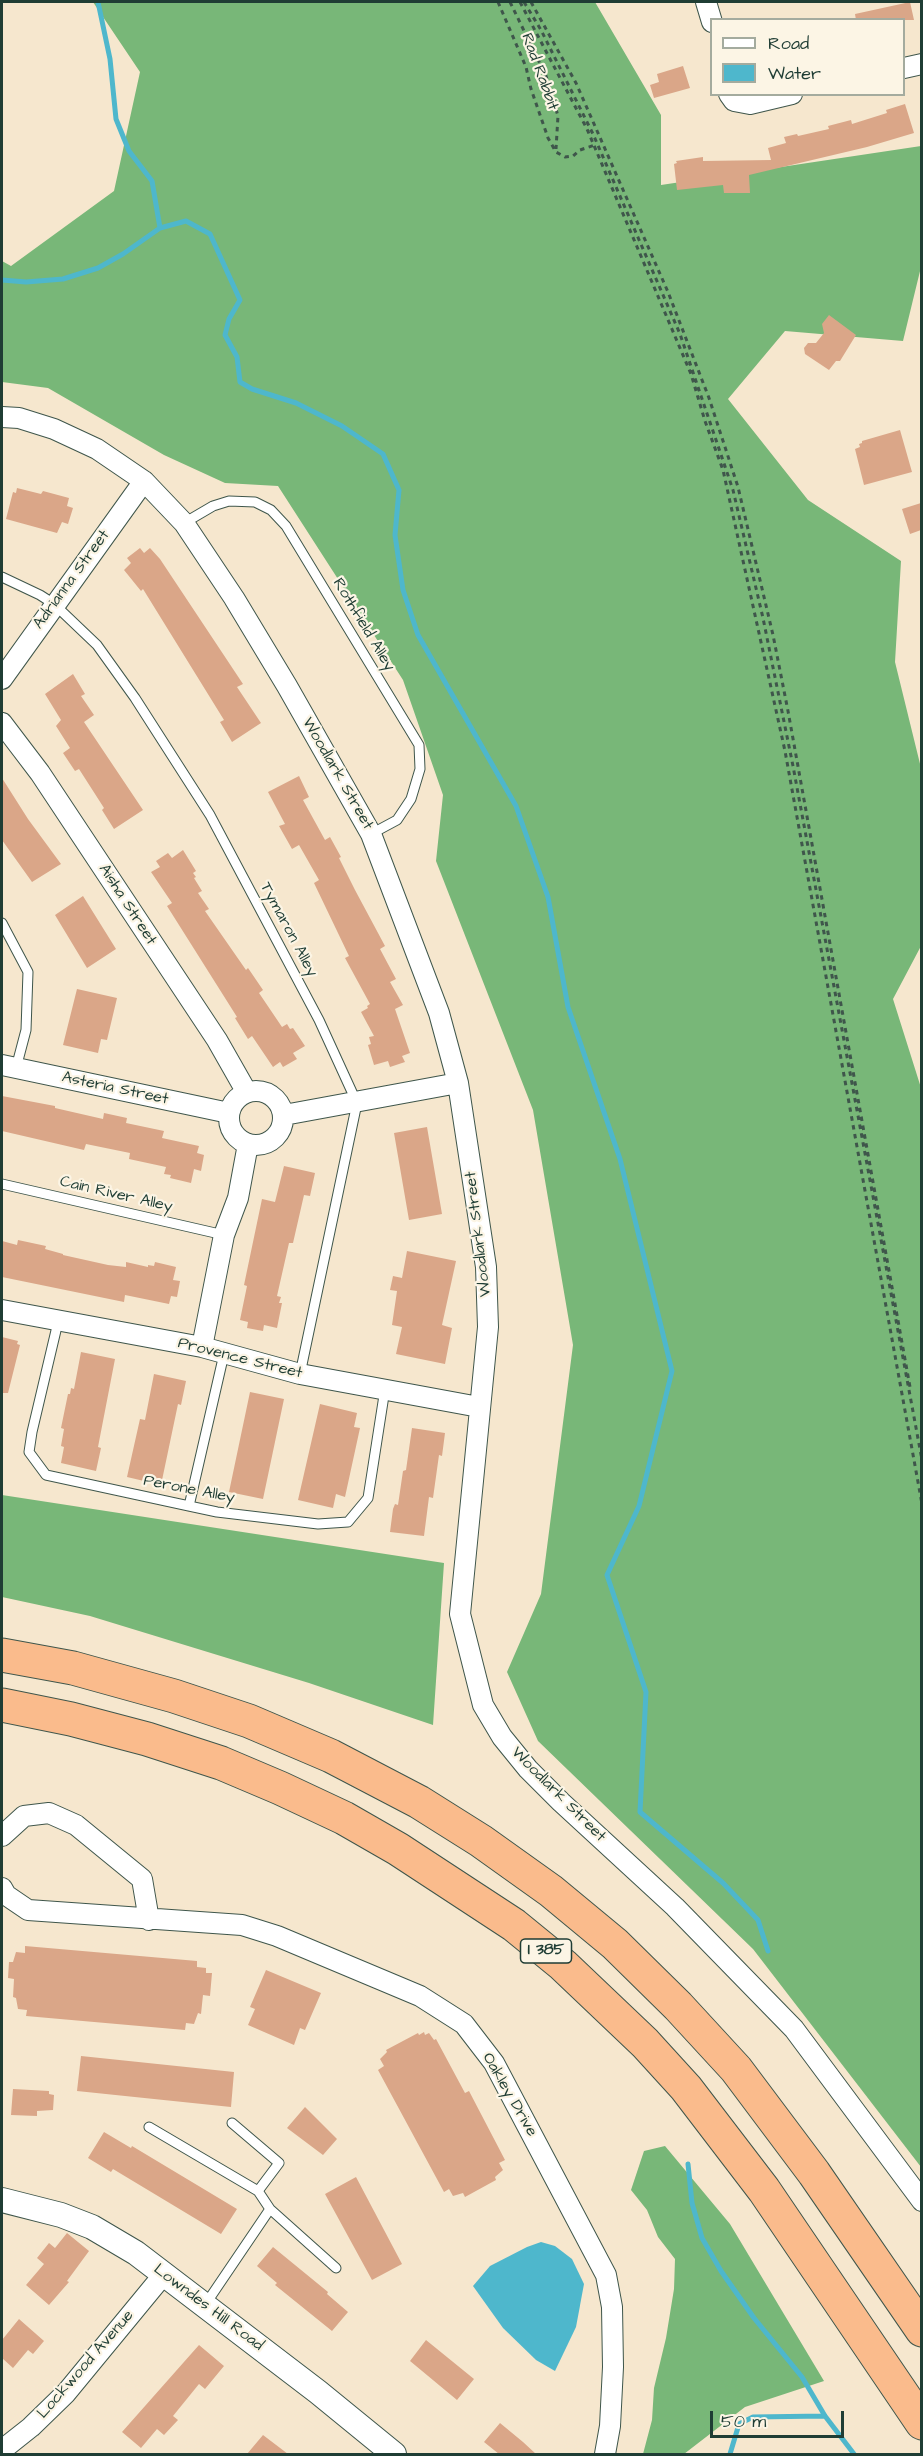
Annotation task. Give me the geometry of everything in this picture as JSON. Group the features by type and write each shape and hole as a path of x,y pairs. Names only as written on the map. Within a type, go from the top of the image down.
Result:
{"highway":[{"name":"I 385","path":"2,1655 84,1671 174,1695 249,1721 311,1747 419,1802 481,1841 551,1891 615,1944 678,2006 736,2069 814,2173 921,2330"},
{"name":"I 385","path":"2,1705 70,1719 147,1739 221,1763 280,1788 344,1818 398,1849 514,1924 563,1965 645,2043 686,2088 764,2190 921,2423"}],"street":[{"path":"706,2 710,18"},
{"path":"905,68 921,64"},
{"path":"730,96 734,101 750,104 784,96"},
{"name":"Woodlark Street","path":"2,417 19,418 54,429 97,449 144,481 184,523 258,637 371,834 440,1013 459,1083 486,1267 488,1327 460,1614 483,1705 502,1737 528,1769 675,1907 794,2029 921,2201"},
{"name":"Adrianna Street","path":"2,679 144,481"},
{"name":"Aisha Street","path":"2,723 40,773 217,1040 246,1091"},
{"name":"Asteria Street","path":"9,1066 229,1113"},
{"path":"284,1115 459,1083"},
{"path":"246,1091 261,1091 274,1096 281,1106 284,1115 282,1126 277,1135 268,1143 248,1144 234,1134 228,1120 235,1100 246,1091"},
{"path":"202,1347 224,1235 238,1197 248,1144"},
{"name":"Provence Street","path":"2,1310 202,1347 300,1374 480,1407"},
{"path":"2,1836 24,1816 49,1813 76,1825 142,1879 150,1920"},
{"name":"Oakley Drive","path":"2,1888 6,1895 28,1910 242,1925 278,1936 420,1996 464,2024 494,2063 606,2275 612,2307 613,2367 610,2426 605,2454"},
{"name":"Lowndes Hill Road","path":"2,2200 61,2215 92,2227 136,2253 318,2392 394,2454"},
{"name":"Lockwood Avenue","path":"2,2450 31,2427 66,2392 164,2274"}],"lane":[{"name":"Rothfield Alley","path":"184,523 213,506 229,501 255,502 271,510 286,526 419,745 420,770 411,799 397,820 371,834"},
{"name":"Tymaron Alley","path":"2,577 54,604 97,645 135,698 210,815 319,1020 357,1103"},
{"path":"2,923 28,972 26,1030 9,1066"},
{"path":"300,1374 357,1103"},
{"name":"Cain River Alley","path":"2,1184 224,1235"},
{"name":"Perone Alley","path":"58,1322 29,1452 46,1475 218,1512 318,1524 348,1522 368,1498 385,1389"},
{"path":"189,1506 224,1354"},
{"path":"232,2124 279,2163 258,2191"},
{"path":"149,2127 258,2191 270,2209 336,2268"},
{"path":"205,2305 270,2209"}],"path":[{"name":"Rad Rabbit","path":"498,2 526,67 531,89 556,152"},
{"name":"Rad Rabbit","path":"510,2 549,86 558,116 556,152"},
{"path":"522,2 541,30 597,144 680,334 732,490 763,618 793,766 921,1460"},
{"path":"522,2 587,129 691,374 723,470 785,751 921,1504"},
{"path":"531,2 576,83 668,292 709,398 738,487 773,635 788,711 921,1450"},
{"path":"556,152 565,157 573,156 580,150 597,144"}],"green space":[{"path":"93,2 595,2 661,115 661,185 921,146 921,267 903,341 785,331 728,399 808,500 901,561 895,662 922,772 921,946 893,999 922,1091 921,2167 753,1949 538,1741 507,1672 541,1594 573,1345 533,1110 436,861 443,795 403,680 278,486 225,483 164,455 48,388 2,382 2,261 11,266 114,191 140,72"},
{"path":"2,1495 444,1563 433,1725 309,1683 90,1616 2,1597"},
{"path":"665,2146 730,2224 824,2381 745,2407 684,2454 643,2454 652,2420 654,2388 666,2338 674,2289 675,2259 658,2237 647,2210 631,2190 644,2151"}],"water":[{"path":"541,2242 555,2246 572,2259 584,2284 576,2327 555,2371 536,2360 503,2328 473,2286 490,2266"}],"building":[{"path":"910,2 914,20 856,18 855,14"},
{"path":"683,66 690,88 654,98 650,85 659,82 657,74"},
{"path":"905,104 914,133 867,147 749,175 750,193 724,193 723,185 677,190 674,164 677,163 676,161 703,157 703,161 771,160 768,148 786,143 784,137 829,129 828,126 851,120 852,124 887,113 886,110"},
{"path":"829,315 856,335 840,361 836,361 829,370 805,354 804,348 808,343 816,343 824,333 822,324"},
{"path":"900,430 912,472 864,485 855,449 860,447 859,444 862,441"},
{"path":"17,488 41,494 43,491 69,498 67,506 73,508 68,524 62,522 57,533 6,519 13,492 16,493"},
{"path":"921,503 921,530 910,534 902,509"},
{"path":"140,548 144,553 150,548 160,559 243,684 237,687 261,723 232,742 220,722 224,720 143,589 141,591 124,570 131,563 127,558"},
{"path":"73,674 85,694 81,696 94,715 84,722 143,810 114,829 102,810 104,808 79,769 75,771 63,753 70,748 56,726 61,720 45,694"},
{"path":"299,776 309,797 303,800 325,840 330,837 385,946 380,949 396,979 390,982 403,1005 395,1009 410,1053 402,1056 405,1062 390,1067 388,1061 374,1065 368,1045 371,1044 369,1037 374,1036 361,1012 370,1004 345,958 349,956 314,883 319,880 299,845 292,849 279,826 285,824 268,792"},
{"path":"2,778 61,864 32,882 2,840"},
{"path":"183,850 196,871 193,873 196,877 194,878 202,891 198,893 209,909 205,911 246,970 248,968 263,990 259,993 282,1027 287,1024 290,1029 293,1028 305,1046 293,1053 297,1059 283,1067 280,1062 273,1067 252,1036 248,1039 235,1018 237,1017 167,906 172,903 151,872 160,867 156,861 168,853 172,858"},
{"path":"83,896 116,949 87,968 55,915"},
{"path":"77,989 117,998 107,1040 101,1039 98,1053 63,1045"},
{"path":"2,1096 55,1106 55,1108 103,1119 104,1113 127,1118 126,1123 164,1131 162,1138 199,1146 197,1153 204,1155 201,1171 194,1169 191,1183 170,1178 171,1175 164,1174 166,1167 129,1159 130,1153 86,1144 84,1150 2,1131"},
{"path":"427,1127 442,1214 409,1220 394,1133"},
{"path":"284,1166 315,1173 310,1196 304,1195 293,1243 289,1243 277,1296 281,1297 279,1303 282,1303 277,1328 264,1325 263,1331 247,1328 248,1322 240,1320 247,1286 244,1285 262,1199 275,1202"},
{"path":"18,1240 46,1246 45,1249 63,1255 108,1265 126,1267 126,1262 148,1267 148,1265 154,1266 155,1262 176,1267 173,1280 180,1281 177,1297 171,1296 169,1304 125,1295 124,1302 2,1277 2,1241 17,1245"},
{"path":"407,1251 456,1261 442,1325 452,1328 445,1364 396,1354 402,1327 392,1325 397,1291 390,1290 393,1276 402,1278"},
{"path":"2,1337 18,1341 17,1344 20,1345 8,1393 2,1393"},
{"path":"81,1352 115,1359 98,1447 101,1448 96,1471 61,1463 64,1429 61,1428 68,1394 71,1388 74,1389"},
{"path":"154,1374 186,1381 181,1405 178,1404 161,1485 127,1477 140,1419 145,1420"},
{"path":"250,1392 284,1399 263,1499 229,1492"},
{"path":"320,1404 357,1413 354,1427 360,1428 345,1497 336,1494 333,1508 298,1500"},
{"path":"412,1428 445,1433 442,1456 439,1455 433,1498 429,1497 424,1536 390,1532 393,1509 395,1504 398,1505 403,1471 406,1470"},
{"path":"25,1946 197,1961 197,1967 206,1968 206,1973 212,1973 210,1996 203,1995 201,2014 198,2013 194,2024 186,2023 185,2030 26,2016 27,2010 18,2009 16,1998 13,1997 14,1979 8,1978 9,1962 13,1962 16,1952 25,1953"},
{"path":"266,1970 321,1993 305,2030 300,2028 294,2045 248,2025 255,2009 250,2007"},
{"path":"424,2032 425,2035 429,2033 434,2040 436,2039 465,2093 469,2091 505,2160 499,2163 503,2170 495,2177 496,2180 465,2197 463,2193 453,2196 449,2189 444,2192 378,2070 384,2066 380,2059 387,2052 386,2050"},
{"path":"81,2056 234,2072 231,2107 77,2091"},
{"path":"13,2089 49,2091 49,2094 54,2095 53,2110 37,2111 37,2116 11,2115"},
{"path":"305,2107 337,2139 323,2155 287,2128"},
{"path":"104,2132 131,2148 132,2146 237,2209 221,2234 113,2169 111,2172 88,2158"},
{"path":"356,2177 402,2264 372,2280 325,2194"},
{"path":"67,2233 89,2251 67,2281 69,2282 49,2305 26,2285 44,2264 37,2258 49,2243 55,2248"},
{"path":"273,2247 328,2292 327,2294 348,2312 332,2331 275,2285 277,2283 257,2266"},
{"path":"19,2319 44,2341 33,2354 28,2350 13,2368 2,2358 2,2340"},
{"path":"426,2340 474,2379 457,2400 410,2361"},
{"path":"199,2345 224,2366 205,2389 199,2384 173,2416 178,2420 164,2435 157,2429 141,2448 122,2432"},
{"path":"500,2423 536,2454 499,2454 484,2442"},
{"path":"263,2435 288,2454 247,2454"}],"waterway":[{"path":"98,2 110,59 116,119 129,151 152,181 160,228 186,221 210,234 240,300 229,319 225,335 237,357 240,382 252,389 296,403 342,426 383,454 399,490 395,535 403,590 418,635 516,806 548,897 568,1007 620,1159 672,1371 639,1506 607,1575 646,1692 640,1812 723,1883 758,1920 768,1951"},
{"path":"2,280 26,282 63,279 98,268 160,228"},
{"path":"688,2164 692,2203 702,2238 721,2271 754,2318 802,2377 825,2416 854,2454"},
{"path":"730,2454 739,2424 753,2417 825,2416"}]}
